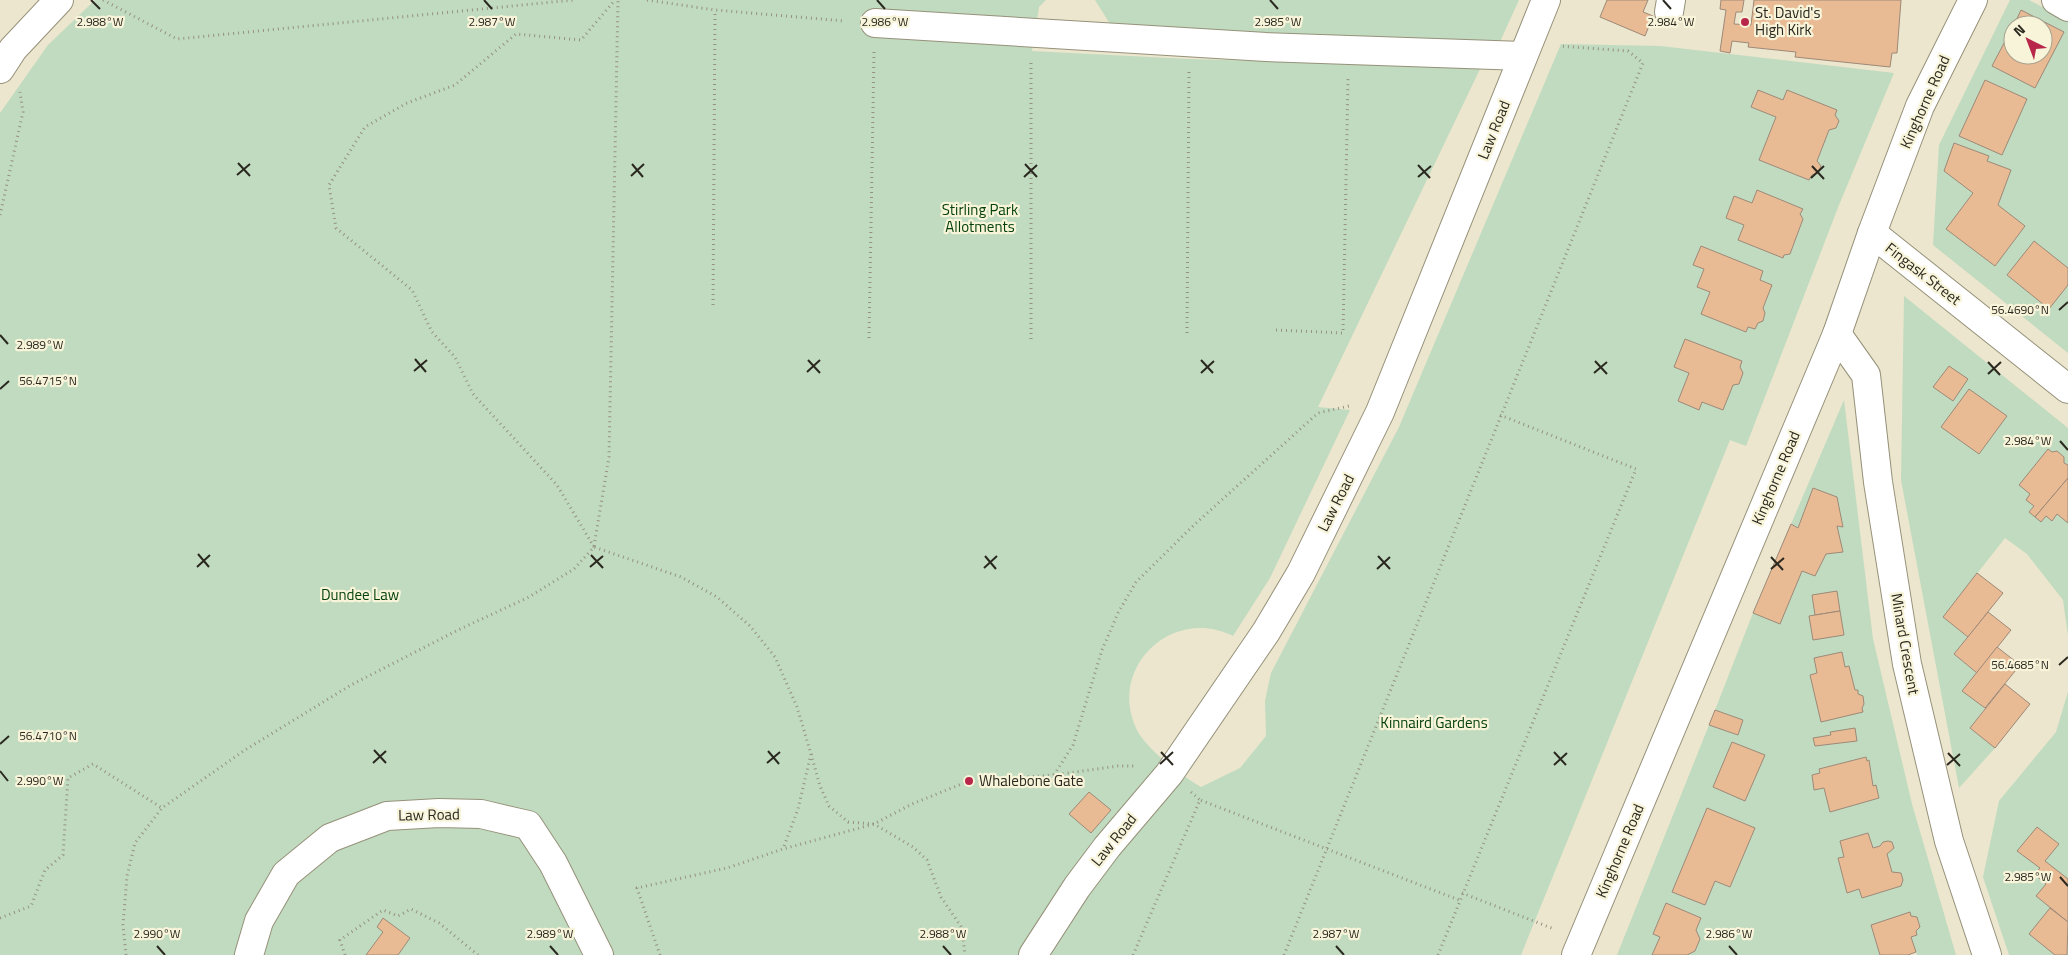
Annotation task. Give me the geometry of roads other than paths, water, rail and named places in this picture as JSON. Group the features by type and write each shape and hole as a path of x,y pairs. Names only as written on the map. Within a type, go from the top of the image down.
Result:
{"street":[{"name":"Law Road","path":"1033,955 1077,887 1169,774 1266,632 1301,572 1380,412 1546,0"},
{"name":"Kinghorne Road","path":"1579,948 1837,334 1920,106 1973,0"},
{"path":"2056,0 2068,7"},
{"path":"7,59 53,2"},
{"path":"875,23 1349,50 1528,46"},
{"name":"Fingask Street","path":"1872,234 2068,389"},
{"name":"Minard Crescent","path":"1837,334 1866,375 1878,482 1906,664 1949,840 1987,955"},
{"name":"Law Road","path":"249,955 260,921 286,874 330,838 387,816 439,813 481,814 528,825 553,863 599,955"}],"place":[{"name":"St. David's High Kirk","path":"1745,22"},
{"name":"Whalebone Gate","path":"969,781"}],"park label":[{"name":"Stirling Park Allotments","path":"980,218"},
{"name":"Dundee Law","path":"360,595"},
{"name":"Kinnaird Gardens","path":"1434,723"}]}
